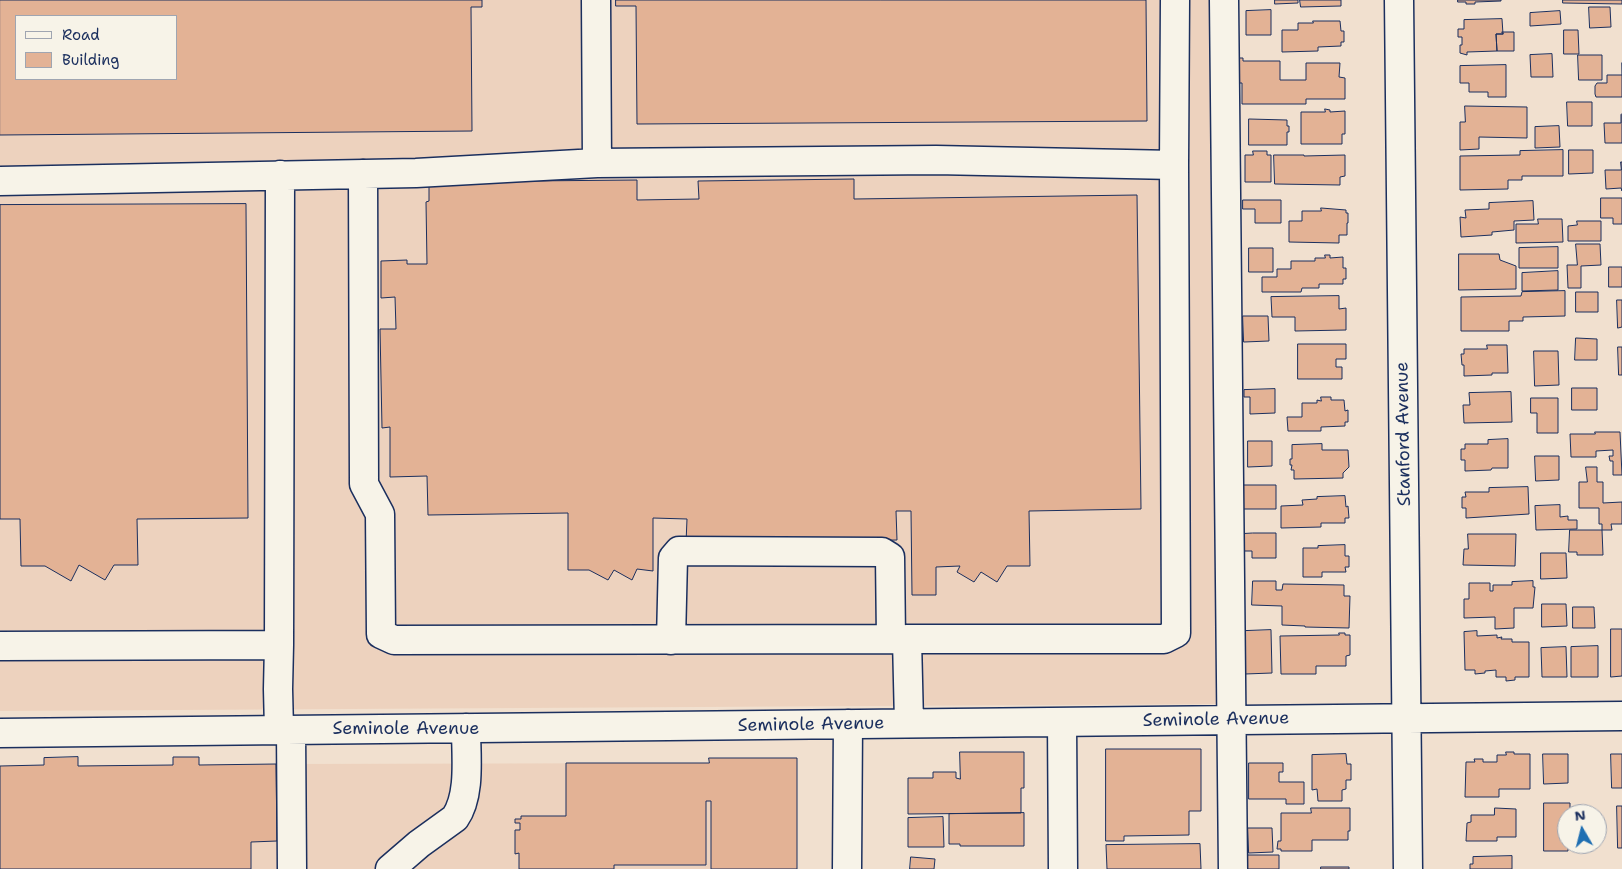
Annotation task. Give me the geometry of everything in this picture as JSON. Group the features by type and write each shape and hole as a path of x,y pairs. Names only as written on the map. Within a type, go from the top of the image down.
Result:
{"street":[{"path":"596,0 597,163"},
{"path":"363,174 364,484 380,514 381,634 394,640 1164,639 1176,633 1175,0"},
{"path":"1224,0 1233,869"},
{"name":"Stanford Avenue","path":"1400,0 1408,869"},
{"path":"0,181 416,173 597,163 936,160 1174,164"},
{"path":"280,175 278,689 285,730 292,869"},
{"path":"671,640 672,558 679,551 882,552 890,557 909,723"},
{"path":"0,646 279,645"},
{"name":"Seminole Avenue","path":"0,733 1622,716"},
{"path":"1062,722 1063,869"},
{"path":"847,869 848,724"},
{"path":"390,869 419,844 455,818 459,812 464,800 466,728"}],"shaded area":[{"path":"0,0 1210,0 1220,704 0,711"},
{"path":"709,758 797,758 797,869 0,869 0,766 709,763"}],"building":[{"path":"0,0 482,0 482,7 471,7 472,131 0,135"},
{"path":"616,0 1146,0 1147,121 637,124 636,6 616,6"},
{"path":"1275,0 1298,0 1298,3 1275,4"},
{"path":"1300,0 1341,0 1341,6 1301,7"},
{"path":"1458,0 1501,1 1466,4 1466,2 1458,2"},
{"path":"1563,0 1622,0 1622,4 1563,3"},
{"path":"1589,7 1610,7 1611,27 1590,28"},
{"path":"1271,10 1271,35 1246,35 1246,11"},
{"path":"1560,11 1561,24 1530,26 1530,13"},
{"path":"1502,19 1503,34 1496,34 1497,51 1467,52 1467,55 1460,53 1462,37 1458,37 1458,29 1464,29 1464,20"},
{"path":"1313,21 1340,21 1341,31 1344,31 1344,42 1341,42 1341,46 1318,47 1318,51 1282,52 1282,30 1298,30 1298,23 1313,23"},
{"path":"1564,30 1578,30 1579,54 1564,54"},
{"path":"1502,32 1514,32 1514,51 1497,51 1496,34 1503,34"},
{"path":"1552,54 1553,77 1531,77 1530,55"},
{"path":"1578,55 1602,55 1602,80 1579,80"},
{"path":"1238,58 1243,58 1243,61 1280,61 1280,80 1306,80 1306,63 1340,63 1339,77 1345,78 1345,99 1306,99 1306,104 1242,104 1242,83 1238,83"},
{"path":"1506,65 1506,97 1488,97 1488,92 1469,92 1469,83 1460,83 1460,66"},
{"path":"1607,75 1622,75 1622,97 1596,97 1595,86 1597,83 1607,83"},
{"path":"1567,102 1592,102 1592,126 1568,126"},
{"path":"1465,106 1527,107 1527,138 1479,137 1479,149 1460,150 1460,122 1465,122"},
{"path":"1325,109 1330,110 1330,112 1345,111 1345,134 1342,134 1342,144 1301,144 1301,112 1325,112"},
{"path":"1622,114 1622,143 1605,143 1604,123 1621,123"},
{"path":"1249,119 1287,120 1289,132 1287,132 1287,145 1249,145"},
{"path":"1559,126 1560,147 1535,148 1535,127"},
{"path":"1563,150 1563,176 1522,176 1522,180 1508,180 1508,189 1460,190 1460,156 1520,155 1520,151"},
{"path":"1569,150 1593,150 1593,173 1569,174"},
{"path":"1253,151 1267,151 1267,155 1271,155 1271,182 1245,182 1245,155 1253,155"},
{"path":"1274,155 1345,155 1345,176 1340,177 1340,185 1275,184"},
{"path":"1621,162 1622,191 1621,188 1606,189 1605,170 1621,170"},
{"path":"526,176 525,181 637,180 637,200 699,199 698,181 854,179 854,199 1137,195 1141,509 1029,511 1030,566 1007,566 997,582 981,572 974,582 957,572 960,566 936,567 936,595 912,595 911,511 896,511 897,540 686,543 687,519 653,518 653,571 637,569 632,580 614,570 608,580 589,570 568,570 568,513 428,515 427,476 390,477 390,427 382,428 380,329 396,329 395,297 381,298 381,261 407,260 407,264 427,264 426,202 429,201 429,182"},
{"path":"1601,198 1622,198 1622,224 1613,224 1613,218 1601,218"},
{"path":"1243,200 1281,200 1281,223 1255,223 1255,209 1243,209"},
{"path":"1533,201 1534,220 1514,221 1514,230 1492,232 1492,235 1461,237 1460,217 1466,218 1465,210 1489,209 1489,203"},
{"path":"246,204 248,518 137,519 138,565 114,565 105,580 79,565 71,581 45,566 21,566 20,519 0,519 0,205"},
{"path":"1321,208 1346,210 1346,213 1348,213 1347,235 1339,235 1339,243 1289,242 1289,221 1302,221 1302,211 1321,211"},
{"path":"1538,219 1562,219 1563,242 1516,243 1516,224 1538,224"},
{"path":"1577,221 1601,221 1601,241 1568,241 1568,226 1577,225"},
{"path":"1576,244 1600,244 1601,265 1581,266 1581,288 1568,288 1567,265 1577,265"},
{"path":"1558,247 1558,268 1519,268 1519,248"},
{"path":"1249,248 1273,248 1273,272 1249,272"},
{"path":"1459,254 1499,254 1500,260 1516,266 1516,289 1459,290"},
{"path":"1325,255 1330,255 1330,258 1343,257 1346,279 1343,279 1343,284 1319,284 1319,288 1302,288 1301,292 1262,292 1262,277 1277,277 1277,269 1291,269 1291,261 1315,261 1315,258 1325,258"},
{"path":"1609,267 1622,267 1622,287 1609,287"},
{"path":"1558,271 1558,290 1522,291 1522,273"},
{"path":"1565,291 1565,316 1523,317 1523,321 1509,321 1509,331 1461,331 1461,297 1521,296 1522,292"},
{"path":"1576,292 1598,292 1598,312 1576,312"},
{"path":"1339,296 1339,309 1346,308 1346,330 1295,331 1295,317 1272,317 1271,297"},
{"path":"1617,300 1622,300 1622,327 1618,328"},
{"path":"1243,316 1268,316 1269,341 1244,342"},
{"path":"1576,338 1597,339 1597,360 1575,360"},
{"path":"1298,344 1346,344 1346,359 1336,359 1336,367 1342,367 1342,379 1298,379"},
{"path":"1487,345 1507,345 1508,373 1464,376 1461,354 1464,354 1464,349 1487,349"},
{"path":"1618,347 1622,347 1622,375 1619,375"},
{"path":"1534,351 1558,351 1559,385 1535,386"},
{"path":"1572,388 1597,388 1597,410 1572,410"},
{"path":"1275,389 1275,413 1250,414 1250,397 1244,397 1244,390"},
{"path":"1511,392 1512,422 1464,423 1463,405 1470,405 1469,393"},
{"path":"1321,397 1331,397 1331,400 1344,400 1345,411 1348,410 1348,422 1345,422 1345,426 1321,427 1321,431 1288,431 1287,417 1302,417 1302,403 1317,403 1317,400 1321,401"},
{"path":"1531,398 1558,398 1558,433 1537,433 1537,413 1531,413"},
{"path":"1595,432 1620,432 1622,475 1613,475 1613,461 1610,461 1609,456 1613,456 1613,450 1596,451 1596,457 1571,457 1570,434 1595,434"},
{"path":"1508,439 1508,468 1465,471 1465,460 1461,460 1461,449 1465,449 1465,444 1488,444 1488,440"},
{"path":"1248,441 1272,441 1272,466 1248,467"},
{"path":"1322,444 1322,450 1348,450 1349,467 1343,473 1343,478 1294,479 1294,470 1291,470 1292,465 1290,465 1292,445"},
{"path":"1535,456 1559,456 1559,480 1536,481"},
{"path":"1586,467 1597,467 1597,482 1603,482 1603,503 1622,502 1622,524 1611,524 1612,530 1602,530 1602,524 1599,524 1599,508 1579,508 1579,482 1587,482"},
{"path":"1242,485 1276,485 1276,509 1242,509"},
{"path":"1528,487 1529,514 1466,518 1466,508 1462,508 1462,497 1466,497 1465,492 1489,492 1489,488"},
{"path":"1345,496 1349,518 1345,518 1345,523 1321,523 1321,527 1281,528 1281,506 1303,505 1302,500 1317,499 1317,497"},
{"path":"1560,505 1560,517 1568,516 1568,520 1577,520 1577,529 1536,530 1535,506"},
{"path":"1570,530 1602,530 1603,555 1577,555 1577,552 1569,552"},
{"path":"1276,533 1276,558 1252,558 1252,551 1243,551 1242,534"},
{"path":"1468,534 1516,534 1515,566 1463,565 1464,549 1468,549"},
{"path":"1345,545 1345,556 1349,556 1349,567 1345,567 1346,572 1322,572 1322,577 1303,577 1303,548"},
{"path":"1541,553 1566,553 1567,578 1541,579"},
{"path":"1253,581 1276,581 1276,590 1282,590 1283,584 1344,585 1344,596 1350,596 1349,628 1282,625 1282,606 1252,605"},
{"path":"1533,581 1533,587 1535,587 1533,608 1514,608 1514,628 1495,629 1495,617 1464,618 1464,599 1469,599 1469,583 1490,583 1490,591 1493,591 1493,585 1512,585 1512,582"},
{"path":"1542,604 1566,604 1567,626 1542,627"},
{"path":"1573,607 1594,607 1595,628 1573,628"},
{"path":"1611,629 1622,629 1622,676 1611,677"},
{"path":"1271,630 1272,673 1245,674 1245,631"},
{"path":"1477,631 1477,636 1497,635 1497,638 1512,639 1512,642 1529,642 1529,677 1515,677 1515,680 1506,681 1506,677 1496,677 1496,670 1475,674 1475,670 1465,670 1464,632"},
{"path":"1339,633 1350,635 1350,655 1346,656 1346,666 1316,666 1316,674 1281,674 1280,636 1339,635"},
{"path":"1598,646 1598,677 1571,677 1571,647"},
{"path":"1566,647 1567,677 1542,677 1541,648"},
{"path":"1106,749 1201,749 1201,811 1189,811 1189,835 1124,836 1124,841 1106,841"},
{"path":"960,752 1024,752 1024,788 1021,788 1021,813 908,814 908,778 933,778 933,772 956,772 956,778 960,779"},
{"path":"1506,752 1530,754 1530,789 1499,789 1499,797 1465,797 1466,762 1475,762 1474,759 1483,759 1483,762 1497,762 1497,755 1506,755"},
{"path":"1346,754 1347,764 1351,764 1351,780 1346,780 1346,789 1342,790 1342,801 1318,801 1317,789 1312,790 1312,755"},
{"path":"1543,754 1568,754 1568,783 1544,784"},
{"path":"1611,754 1622,754 1622,788 1612,788"},
{"path":"78,757 78,766 173,765 173,757 199,757 199,765 276,764 277,841 251,842 251,869 0,869 0,766 44,765 44,758"},
{"path":"709,758 797,758 797,869 711,869 711,801 706,801 706,865 614,865 614,869 519,869 519,853 515,854 515,830 520,830 520,823 515,823 515,819 521,819 521,816 566,816 566,763 709,763"},
{"path":"1249,763 1283,763 1283,772 1279,772 1279,782 1304,782 1304,804 1286,804 1286,799 1249,799"},
{"path":"1544,803 1570,803 1557,804 1557,851 1544,851"},
{"path":"1617,806 1622,806 1622,848 1618,848"},
{"path":"1311,808 1350,808 1348,840 1312,840 1312,851 1281,851 1281,849 1277,849 1278,841 1281,841 1281,813 1311,813"},
{"path":"1495,808 1516,809 1516,837 1497,837 1497,841 1466,841 1467,823 1471,822 1471,815 1494,815"},
{"path":"1024,813 1024,846 960,846 960,844 949,844 949,814"},
{"path":"943,817 944,847 908,847 908,818"},
{"path":"1248,828 1272,828 1273,852 1249,853"},
{"path":"1200,844 1201,869 1107,869 1106,845"},
{"path":"1245,855 1279,855 1279,869 1245,869"},
{"path":"1512,856 1512,869 1470,869 1470,864 1473,864 1473,857"},
{"path":"911,857 935,859 934,869 910,869"},
{"path":"1321,867 1349,867 1349,869 1321,869"}]}
